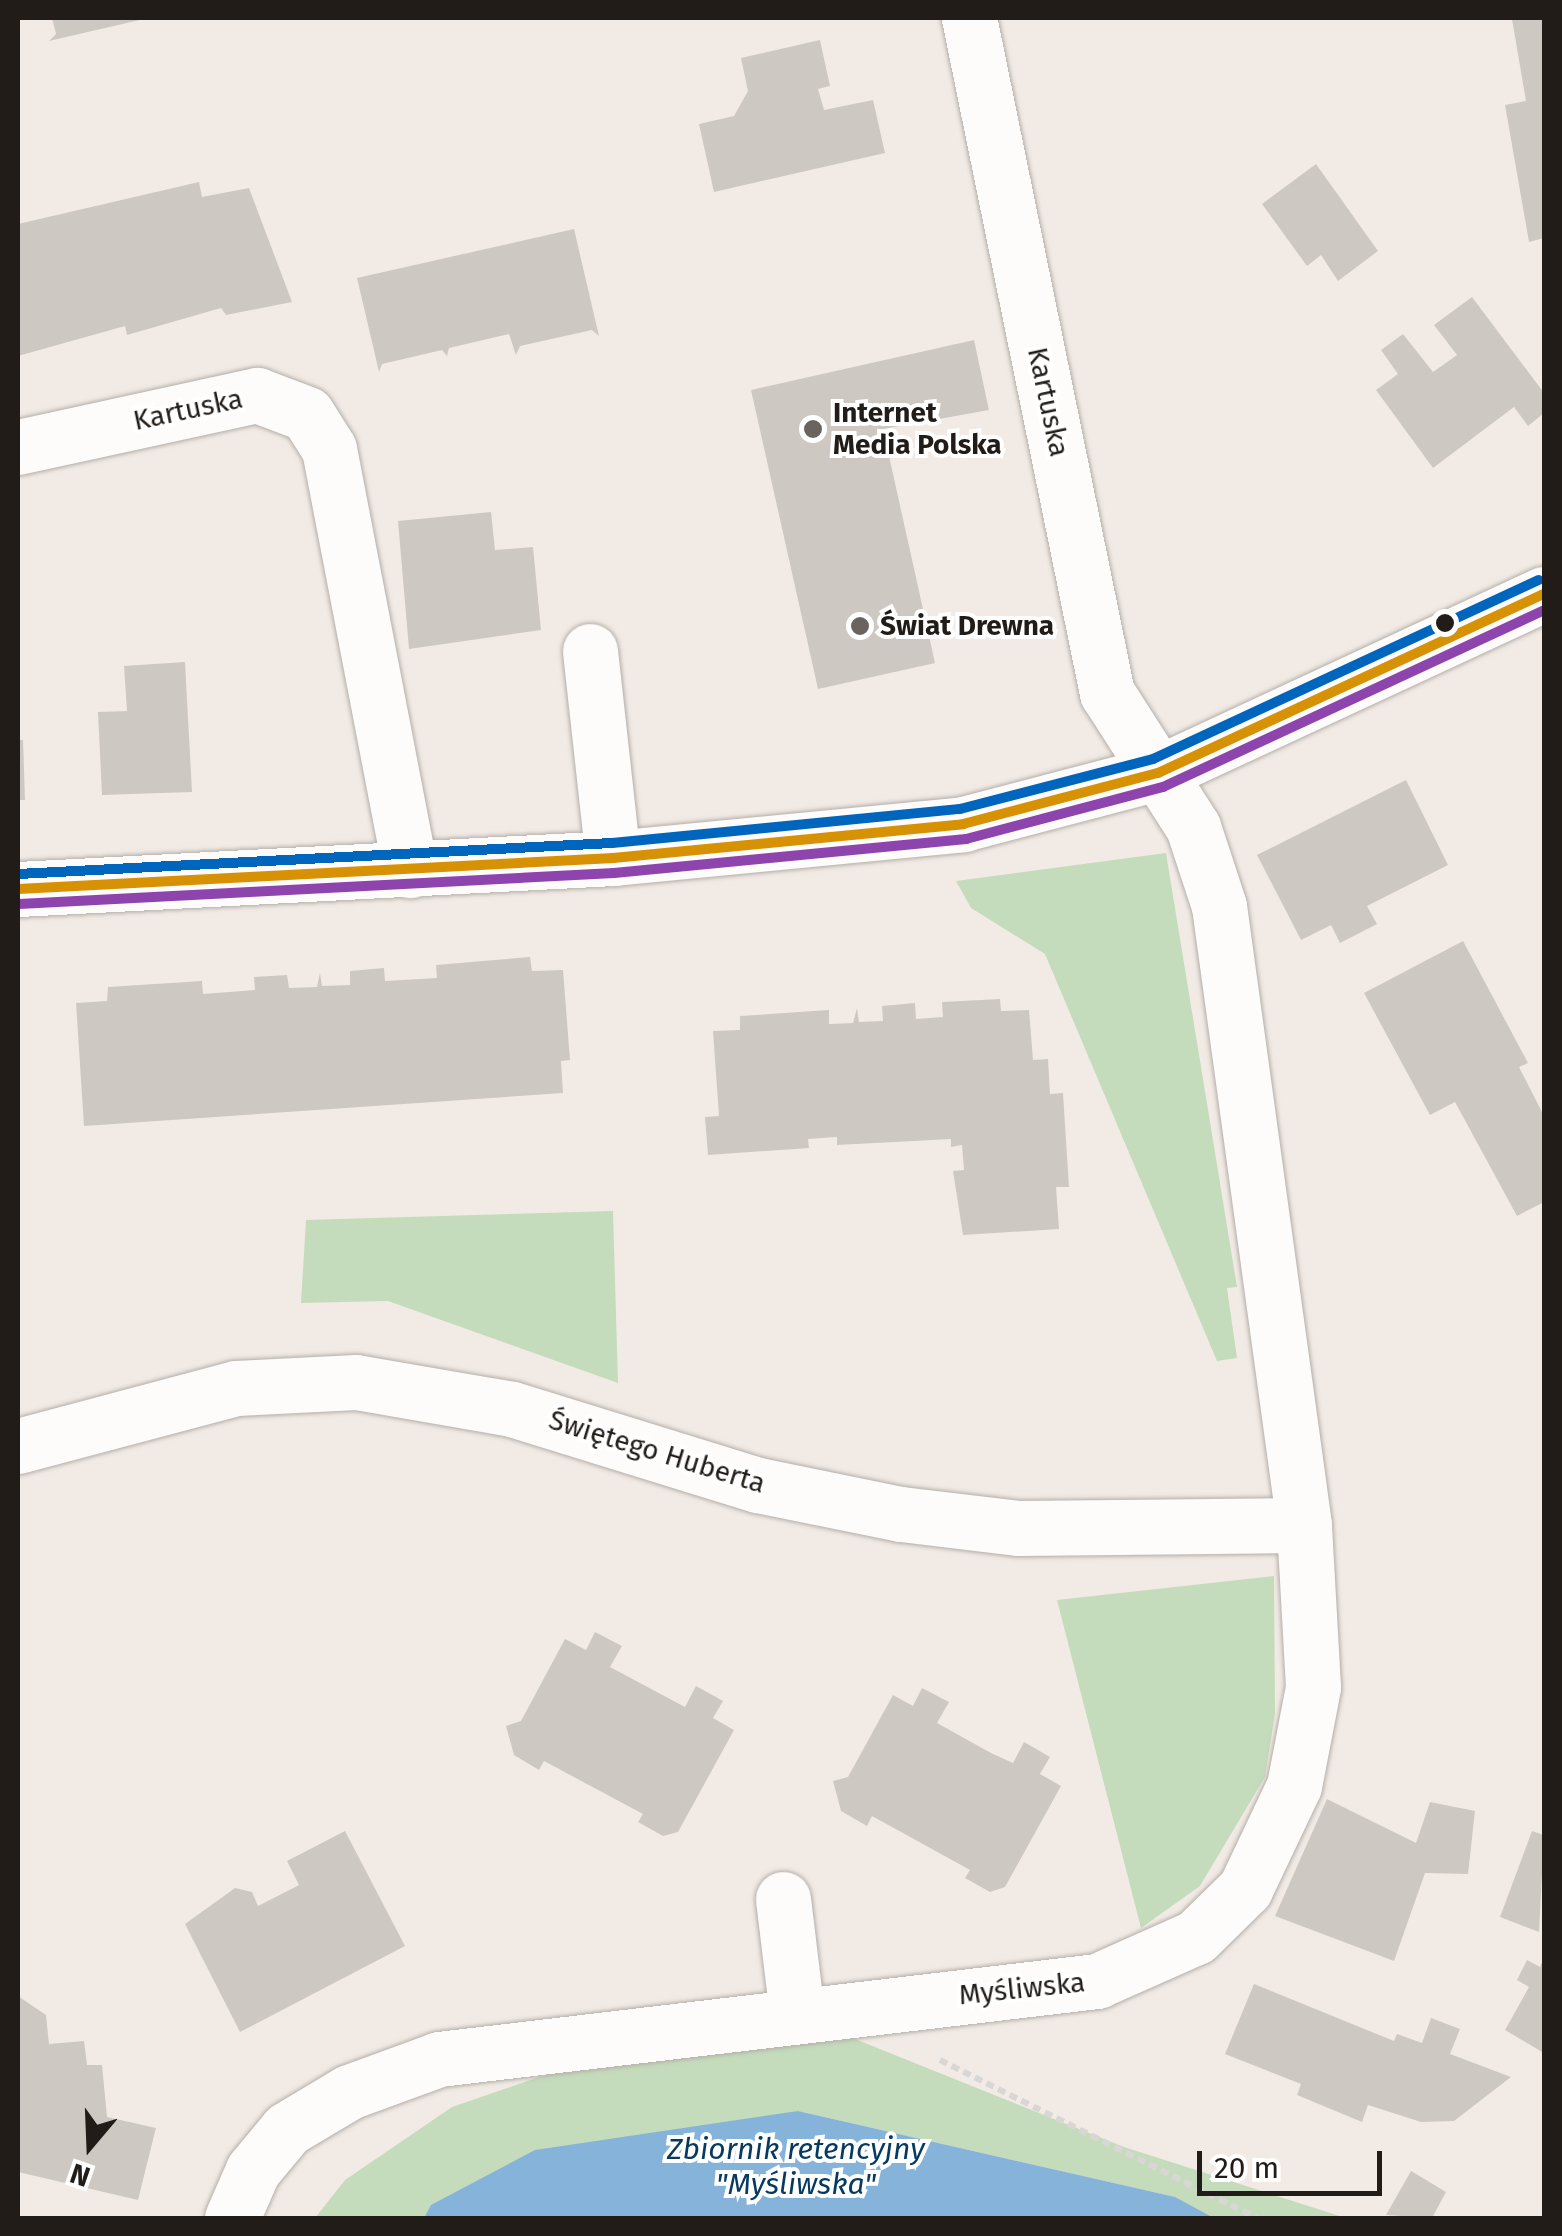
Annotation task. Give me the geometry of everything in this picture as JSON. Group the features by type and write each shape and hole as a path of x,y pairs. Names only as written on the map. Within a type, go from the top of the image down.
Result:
{"street":[{"name":"Kartuska","path":"969,18 1107,693 1158,773"},
{"name":"Kartuska","path":"18,447 257,394 307,414 329,449 410,870"},
{"path":"18,889 614,858 962,824 1158,773 1544,594"},
{"path":"590,651 614,858"},
{"name":"Myśliwska","path":"232,2218 253,2170 287,2130 349,2092 439,2058 1097,1982 1196,1937 1245,1889 1294,1786 1313,1687 1304,1525 1219,906 1193,827 1158,773"},
{"name":"Świętego Huberta","path":"18,1446 236,1388 356,1382 512,1409 758,1485 901,1514 1019,1528 1304,1525"},
{"path":"784,1898 796,2014"}],"path":[{"path":"926,2053 1257,2218"}],"green space":[{"path":"1166,853 1237,1287 1227,1288 1237,1358 1217,1361 1045,954 971,908 956,881"},
{"path":"613,1211 618,1383 388,1301 301,1303 306,1220"},
{"path":"1274,1576 1275,1714 1265,1777 1200,1886 1141,1928 1057,1600"},
{"path":"850,2037 1124,2147 1346,2218 1214,2218 1174,2197 798,2111 432,2205 424,2218 315,2218 345,2180 452,2107 536,2078 605,2059"}],"water":[{"name":"Zbiornik retencyjny \"Myśliwska\"","path":"798,2111 1175,2197 1214,2218 424,2218 431,2205 535,2150"}],"building":[{"path":"52,18 144,19 49,41 56,34"},
{"path":"1544,18 1544,238 1529,242 1505,105 1526,101 1512,19"},
{"path":"820,40 830,86 818,89 824,110 873,100 885,153 714,192 699,124 734,116 748,91 741,58"},
{"path":"1316,164 1378,251 1338,281 1321,255 1307,266 1262,204"},
{"path":"199,182 202,197 249,188 292,302 226,315 221,308 127,335 125,326 18,356 18,224"},
{"path":"574,229 599,336 592,330 520,346 516,355 509,334 449,348 447,356 442,350 382,364 379,372 357,278"},
{"path":"1472,297 1544,393 1544,413 1528,426 1514,407 1433,468 1376,390 1398,374 1381,350 1403,334 1433,372 1457,355 1434,325"},
{"path":"974,340 989,410 883,429 935,663 818,689 751,390"},
{"path":"491,512 495,550 533,547 541,630 409,649 398,521"},
{"path":"185,662 192,792 102,795 98,712 127,711 124,666"},
{"path":"18,740 23,740 25,800 18,800"},
{"path":"1406,780 1448,865 1367,906 1377,924 1340,943 1331,925 1301,940 1257,855"},
{"path":"1463,941 1528,1063 1519,1067 1544,1116 1544,1202 1517,1216 1455,1102 1430,1115 1364,993"},
{"path":"530,957 532,971 563,970 570,1060 561,1061 563,1093 84,1126 76,1003 107,1001 108,987 202,981 203,994 255,990 254,977 287,975 289,988 317,987 320,973 322,986 350,985 350,971 384,968 385,981 437,978 436,965"},
{"path":"1000,999 1001,1011 1029,1010 1033,1060 1048,1059 1050,1094 1063,1093 1069,1187 1056,1187 1059,1229 963,1235 953,1171 964,1170 962,1145 951,1147 951,1139 837,1145 837,1137 808,1139 809,1148 708,1155 705,1117 719,1116 713,1031 740,1030 740,1016 829,1010 829,1024 853,1023 857,1008 859,1022 883,1021 882,1006 915,1003 916,1019 943,1017 942,1002"},
{"path":"595,1632 622,1646 610,1667 685,1707 696,1686 723,1701 713,1718 734,1730 678,1832 663,1836 638,1822 643,1814 544,1761 539,1770 514,1755 506,1726 521,1721 565,1639 586,1650"},
{"path":"922,1688 949,1702 937,1723 991,1753 1013,1763 1024,1742 1050,1757 1040,1774 1061,1786 1005,1887 990,1892 965,1878 970,1870 872,1816 867,1826 841,1811 833,1781 848,1777 893,1695 913,1706"},
{"path":"1327,1799 1416,1843 1430,1802 1475,1811 1468,1874 1425,1873 1394,1961 1275,1916"},
{"path":"345,1831 405,1946 240,2032 185,1924 235,1888 252,1892 258,1906 299,1885 287,1861"},
{"path":"1532,1831 1544,1835 1539,1932 1500,1917"},
{"path":"1544,1958 1544,2053 1505,2030 1529,1987 1517,1980 1527,1960 1540,1967"},
{"path":"1254,1984 1394,2041 1397,2034 1422,2043 1431,2018 1460,2029 1450,2054 1511,2077 1454,2121 1421,2122 1368,2105 1362,2122 1297,2095 1301,2084 1225,2054"},
{"path":"18,1996 46,2015 49,2044 84,2041 87,2065 102,2065 107,2117 156,2128 138,2200 18,2172"},
{"path":"1411,2171 1446,2192 1432,2218 1386,2215"}],"transit line":[{"path":"18,874 612,843 960,809 1153,759 1538,580"},
{"path":"18,889 613,858 963,824 1158,773 1544,594"},
{"path":"19,904 614,873 966,839 1163,787 1544,610"}],"place":[{"name":"Internet Media Polska","path":"813,429"},
{"name":"Świat Drewna","path":"860,626"}]}
